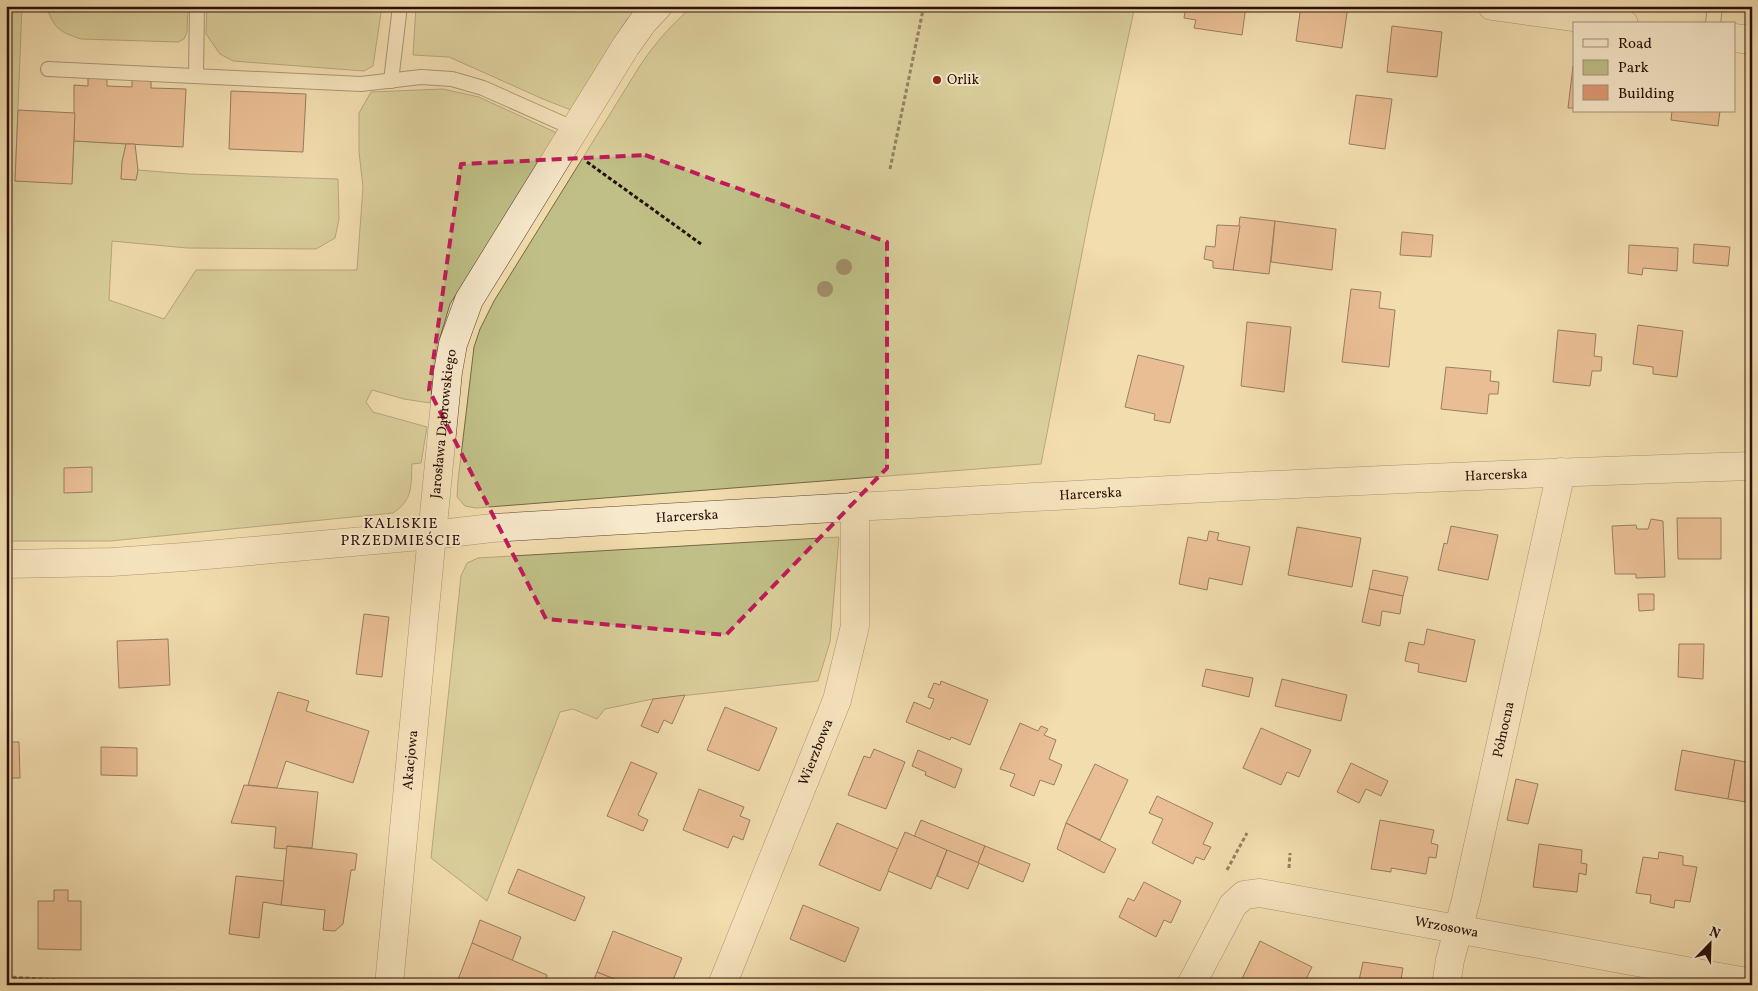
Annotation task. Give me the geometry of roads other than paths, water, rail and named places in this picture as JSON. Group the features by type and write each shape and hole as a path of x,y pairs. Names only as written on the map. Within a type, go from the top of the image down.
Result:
{"street":[{"name":"Jarosława Dąbrowskiego","path":"432,535 448,372 453,344 469,300 626,46 643,22 658,6"},
{"path":"1492,6 1609,22"},
{"path":"1736,38 1752,40"},
{"name":"Harcerska","path":"432,535 492,528 855,506 1561,472 1752,466"},
{"name":"Północna","path":"1446,985 1450,960 1459,930 1561,472"},
{"name":"Wierzbowa","path":"722,985 837,700 855,626 855,506"},
{"path":"6,564 112,562 432,535"},
{"name":"Akacjowa","path":"389,985 432,535"},
{"name":"Wrzosowa","path":"1191,985 1233,905 1244,895 1260,893 1752,983"}],"lane":[{"path":"196,76 197,6"},
{"path":"391,81 400,6"},
{"path":"1713,22 1715,6"},
{"path":"48,69 361,84 421,78 452,78 483,88 575,129"}],"place":[{"name":"Orlik","path":"937,80"}],"district":[{"name":"KALISKIE PRZEDMIEŚCIE","path":"401,532"}]}
